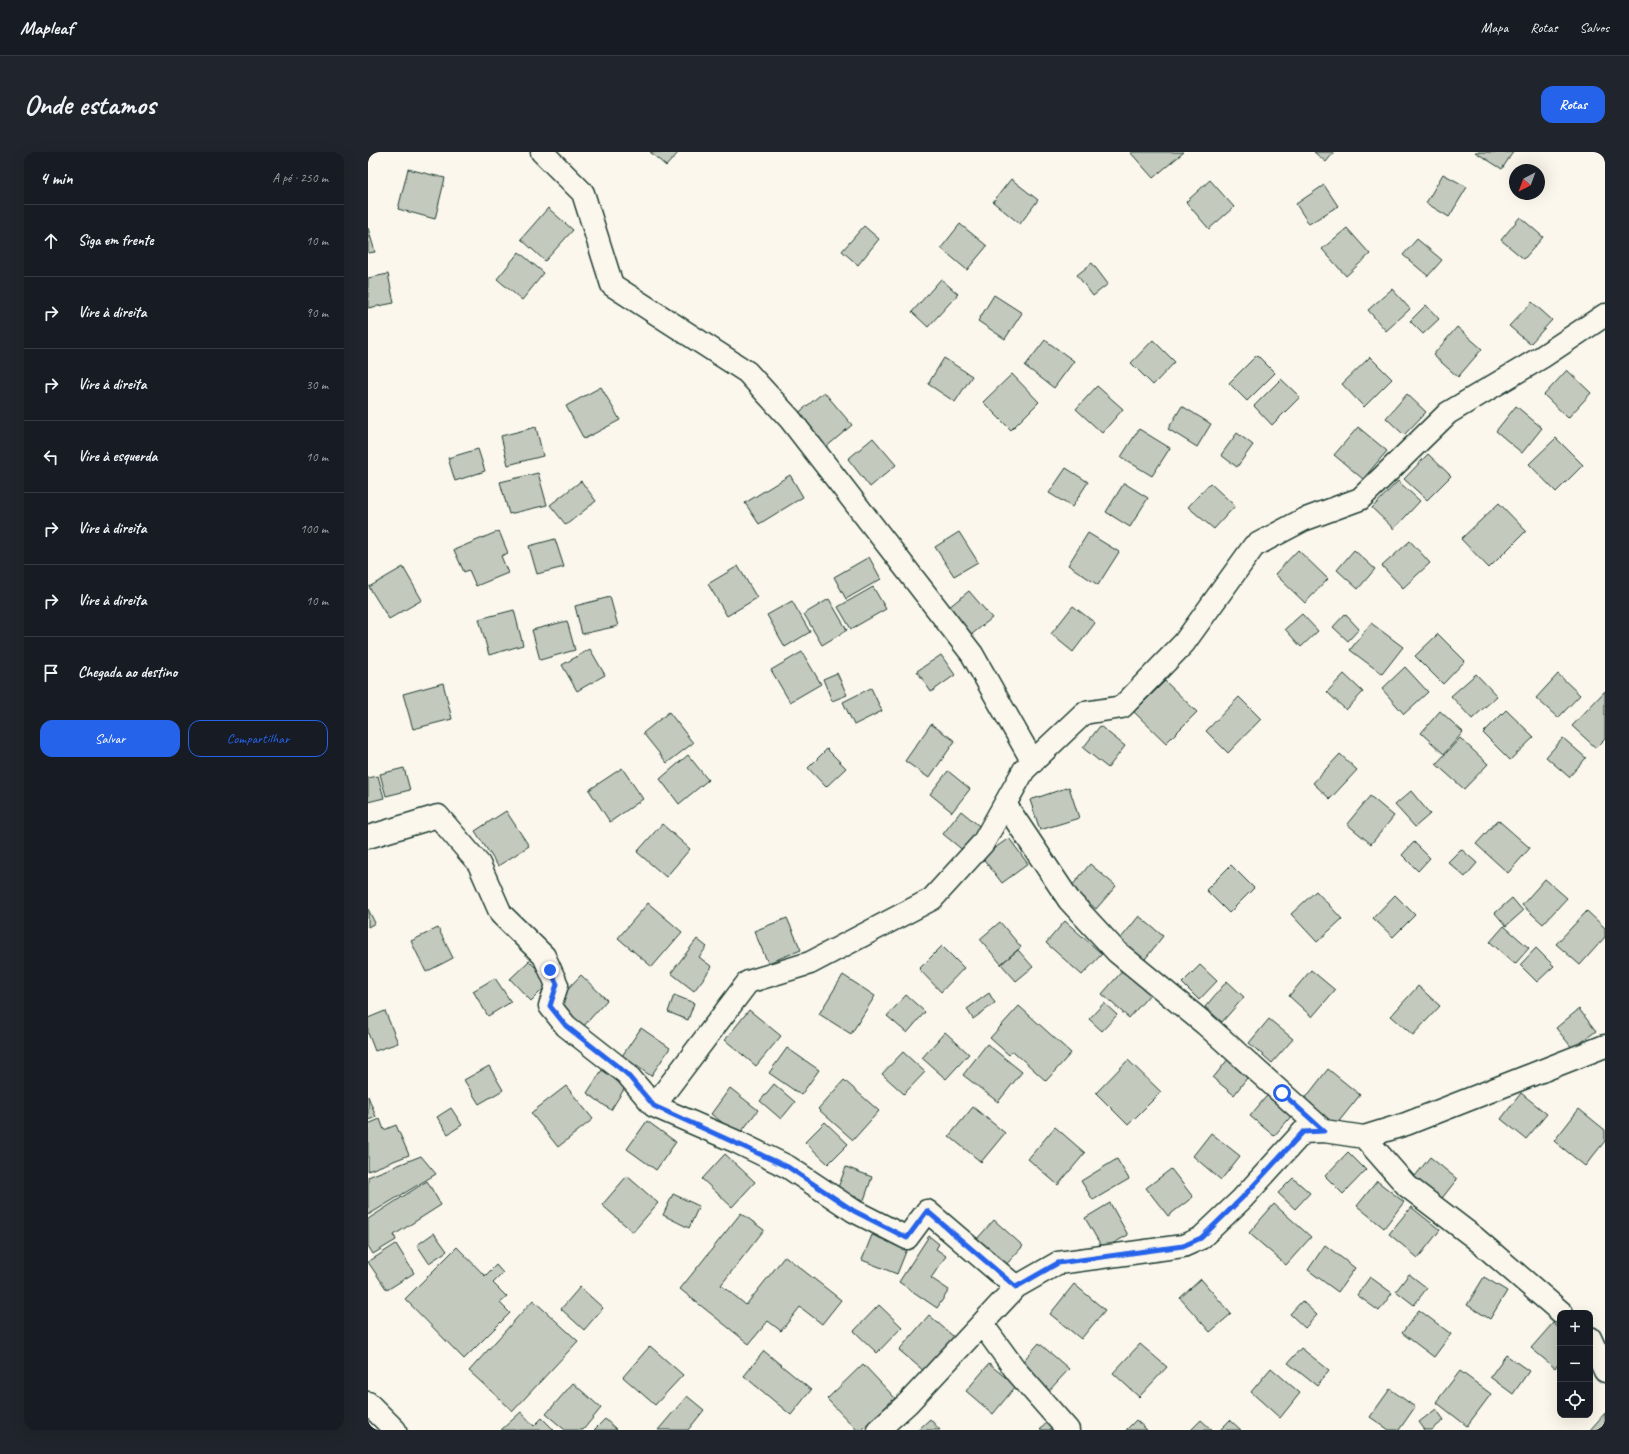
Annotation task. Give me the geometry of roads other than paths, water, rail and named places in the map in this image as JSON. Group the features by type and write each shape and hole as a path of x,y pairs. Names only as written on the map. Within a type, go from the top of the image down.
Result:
{"street":[{"path":"542,152 583,193 612,285 747,372 790,419 972,654 1033,762"},
{"path":"654,1106 748,982 810,962 932,899 983,843 1024,770 1084,713 1122,706 1184,644 1254,546 1303,520 1360,500 1448,413 1542,357 1605,315"},
{"path":"1005,804 1069,900 1117,952 1205,1024 1324,1131"},
{"path":"368,837 438,816 479,864 501,914 544,956 557,984 550,1006 566,1026 626,1073 654,1106 788,1167 854,1211 907,1238 927,1211 1016,1287"},
{"path":"878,1430 908,1403 1016,1287 1058,1263 1183,1246 1201,1238 1242,1198 1303,1132 1324,1131 1364,1137 1406,1124 1605,1046"},
{"path":"1364,1137 1407,1186 1475,1238 1559,1310"},
{"path":"982,1324 1017,1372 1068,1430"},
{"path":"1593,1345 1605,1371"},
{"path":"368,1403 395,1430"}]}
